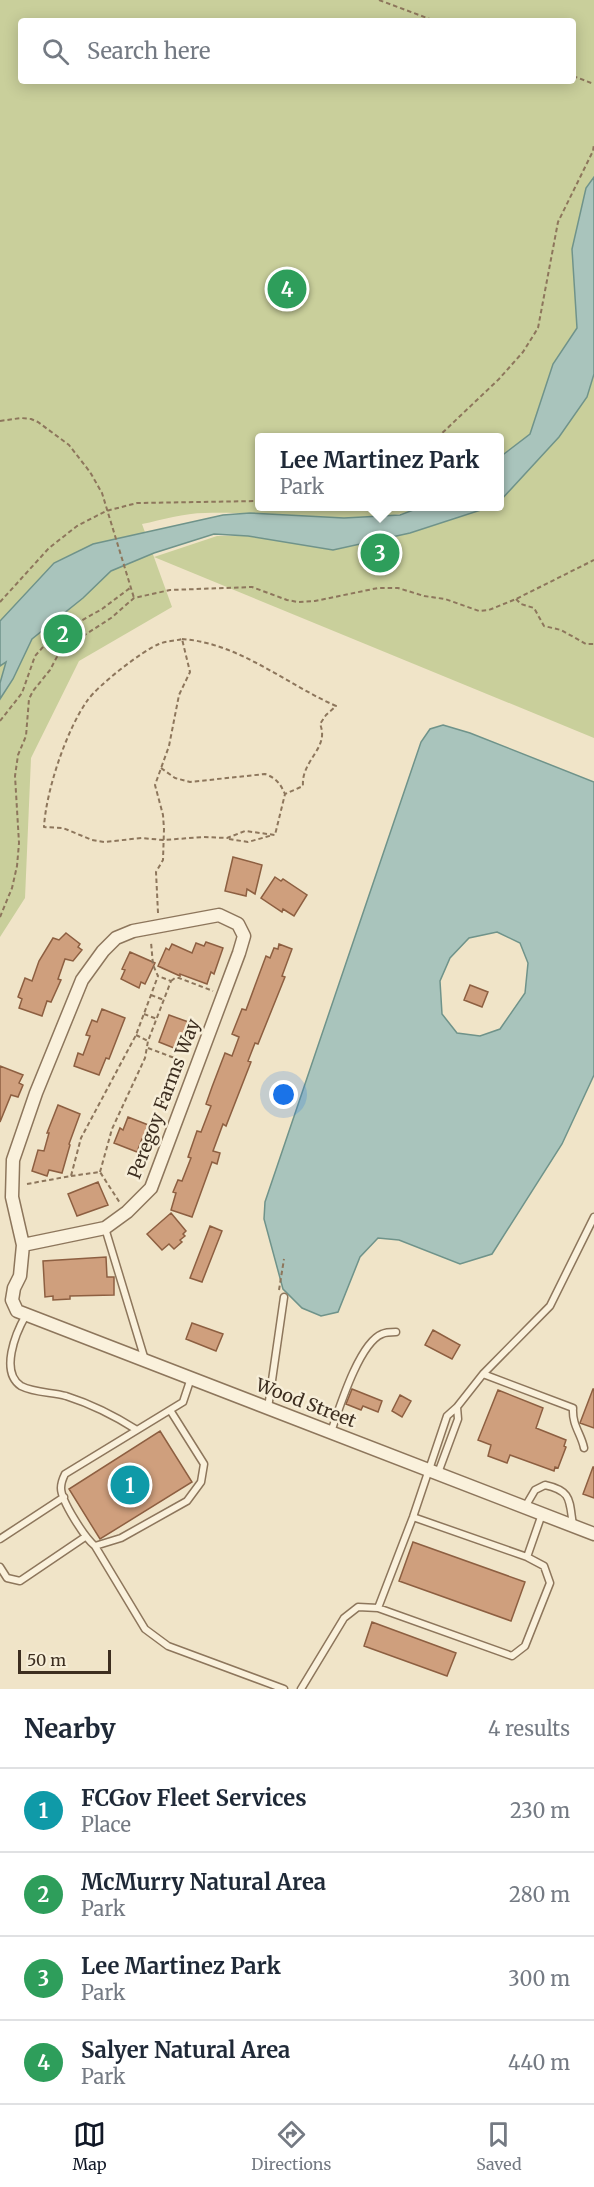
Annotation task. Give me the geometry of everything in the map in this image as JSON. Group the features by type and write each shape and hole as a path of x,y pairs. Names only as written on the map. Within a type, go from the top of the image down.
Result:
{"street":[{"name":"Peregoy Farms Way","path":"219,915 238,924 244,936 240,953 151,1188 127,1212 105,1228 23,1245 12,1197 13,1160 36,1093 82,980 103,951 116,938 133,931 219,915"},
{"name":"Wood Street","path":"23,1245 20,1276 14,1288 12,1300 17,1311 594,1534"}],"lane":[{"path":"433,1472 447,1416 483,1374 550,1306 594,1217"},
{"path":"105,1228 146,1361"},
{"path":"268,1408 284,1300"},
{"path":"26,1314 8,1348 6,1372 12,1380 20,1386 36,1391 65,1396 114,1416 136,1430"},
{"path":"331,1432 350,1380 369,1343 381,1334 396,1332"},
{"path":"483,1374 573,1408 573,1420 584,1448"},
{"path":"191,1378 183,1402 64,1474 61,1489 85,1537 95,1546 145,1629 168,1646 284,1689"},
{"path":"378,1608 413,1517 458,1419 457,1407"},
{"path":"95,1546 121,1538 187,1501 201,1482 204,1464 170,1410"},
{"path":"525,1507 535,1490 545,1485 560,1488 568,1499 573,1526"},
{"path":"0,1539 64,1497"},
{"path":"527,1557 542,1514"},
{"path":"302,1689 344,1618 358,1607 378,1608 512,1656 525,1646 549,1583 544,1566 527,1557 413,1517"},
{"path":"0,1567 7,1578 20,1581 85,1537"}],"path":[{"path":"380,0 427,18"},
{"path":"576,77 594,84"},
{"path":"442,433 499,379 523,352 538,328 558,222 593,151 594,144"},
{"path":"0,421 31,419 48,428 69,446 90,472 102,493 134,598"},
{"path":"0,602 49,548 77,526 106,511 137,503 255,501"},
{"path":"0,917 12,888 17,866 19,843 15,776 18,755 26,736 29,699 59,653 111,618 134,598 170,590 252,587 298,602 315,601 378,588 399,588 424,596 445,599 479,611 489,610 516,599 594,560"},
{"path":"0,721 22,693 35,656 51,638 102,609 131,587"},
{"path":"516,599 521,604 534,608 544,626 561,630 586,644 594,644"},
{"path":"158,913 156,872 163,860 163,815 155,785 169,746 179,695 190,672 182,639"},
{"path":"275,835 248,842 204,837 163,840 142,838 104,842 92,840 63,828 44,827 58,765 75,722 87,700 117,673 159,644 182,639 196,640 248,659 336,706 320,724 324,732 323,740 306,768 302,780 303,786 285,794"},
{"path":"161,768 175,778 190,782 265,774 274,777 285,794 275,835"},
{"path":"227,838 245,831 275,835"},
{"path":"151,942 153,965 158,976 171,981"},
{"path":"71,1176 81,1138 136,1035 158,976"},
{"path":"122,1205 100,1172 112,1129 148,1048 148,1041 171,981 179,978 214,991"},
{"path":"151,995 164,1000"},
{"path":"144,1014 157,1019"},
{"path":"136,1035 148,1041"},
{"path":"148,1048 187,1063"},
{"path":"27,1184 100,1172"},
{"path":"284,1259 279,1290 280,1300 284,1300"}],"green space":[{"path":"0,0 594,0 594,177 586,188 572,249 577,328 553,364 530,434 504,454 504,433 255,433 255,511 409,511 371,518 343,519 197,513 142,524 172,607 79,661 31,758 25,898 0,937"},
{"path":"594,374 594,738 154,557 217,536 248,536 333,550 410,533 478,511 504,511 504,497 559,437 587,397"}],"water":[{"path":"594,177 594,374 587,397 559,437 504,497 504,454 530,434 553,364 577,328 572,249 586,188"},
{"path":"411,511 478,511 410,533 333,550 248,536 214,534 154,553 111,571 83,598 32,639 13,679 0,699 0,683 6,662 0,666 0,621 54,563 93,544 223,515 250,513 344,518 400,515"},
{"path":"443,725 470,733 594,782 594,1075 562,1144 492,1254 460,1264 399,1240 378,1238 360,1257 338,1312 321,1316 302,1308 283,1289 264,1219 265,1202 421,742 430,729","holes":["497,932 520,943 528,963 525,993 500,1029 480,1036 457,1033 442,1014 440,981 450,958 469,938"]}],"building":[{"path":"233,857 262,865 255,894 247,889 246,896 225,891"},
{"path":"275,877 281,881 283,879 307,895 294,916 283,909 282,912 261,898"},
{"path":"66,933 80,944 78,947 82,950 73,961 65,959 58,979 61,980 51,1002 47,1001 42,1016 19,1008 22,999 18,997 25,978 32,981 39,961 53,938 59,940"},
{"path":"206,942 223,948 214,974 211,972 207,984 180,974 180,976 158,966 166,948 169,950 172,944 192,953 196,943 204,946"},
{"path":"279,944 292,949 282,976 285,977 258,1044 255,1043 248,1061 251,1062 226,1126 223,1124 213,1151 220,1153 217,1164 212,1162 192,1217 171,1210 176,1193 173,1192 178,1180 182,1181 191,1158 188,1157 197,1131 201,1132 211,1106 206,1104 225,1053 232,1056 239,1037 232,1034 242,1009 246,1010 266,956 270,958 274,948 278,949"},
{"path":"130,952 155,963 145,984 141,982 139,988 121,979 125,970 122,969"},
{"path":"470,985 488,992 482,1007 464,1000"},
{"path":"102,1009 125,1018 109,1059 106,1058 99,1075 74,1066 78,1053 83,1055 90,1036 86,1035 92,1020 97,1022"},
{"path":"169,1015 194,1024 187,1042 183,1040 179,1050 159,1042"},
{"path":"0,1066 23,1075 19,1083 23,1085 18,1097 11,1095 0,1122"},
{"path":"58,1105 80,1114 62,1173 49,1170 47,1176 32,1171 38,1150 44,1151 49,1133 47,1133"},
{"path":"128,1117 156,1128 151,1142 142,1139 137,1152 114,1143 120,1128 123,1130"},
{"path":"98,1182 108,1205 77,1216 68,1194"},
{"path":"171,1213 186,1231 183,1234 185,1236 174,1249 169,1244 162,1250 147,1234"},
{"path":"210,1226 222,1231 202,1282 190,1278"},
{"path":"106,1257 107,1277 114,1277 114,1295 70,1296 70,1299 53,1300 53,1296 45,1297 43,1261"},
{"path":"192,1323 223,1334 216,1351 186,1339"},
{"path":"433,1330 460,1345 452,1359 425,1345"},
{"path":"352,1389 382,1401 378,1412 363,1406 361,1410 346,1404"},
{"path":"594,1389 594,1428 580,1423"},
{"path":"498,1390 543,1408 536,1428 566,1440 564,1446 566,1447 558,1468 555,1467 554,1471 510,1455 507,1463 488,1456 491,1445 478,1440"},
{"path":"400,1395 411,1401 402,1417 392,1411"},
{"path":"160,1431 192,1482 100,1539 69,1489"},
{"path":"594,1467 594,1498 583,1494"},
{"path":"413,1542 525,1582 511,1621 399,1581"},
{"path":"372,1622 456,1653 447,1676 364,1646"}],"place":[{"name":"Salyer Natural Area","path":"287,289"},
{"name":"Lee Martinez Park","path":"380,553"},
{"name":"McMurry Natural Area","path":"63,634"},
{"name":"FCGov Fleet Services","path":"130,1485"}]}
